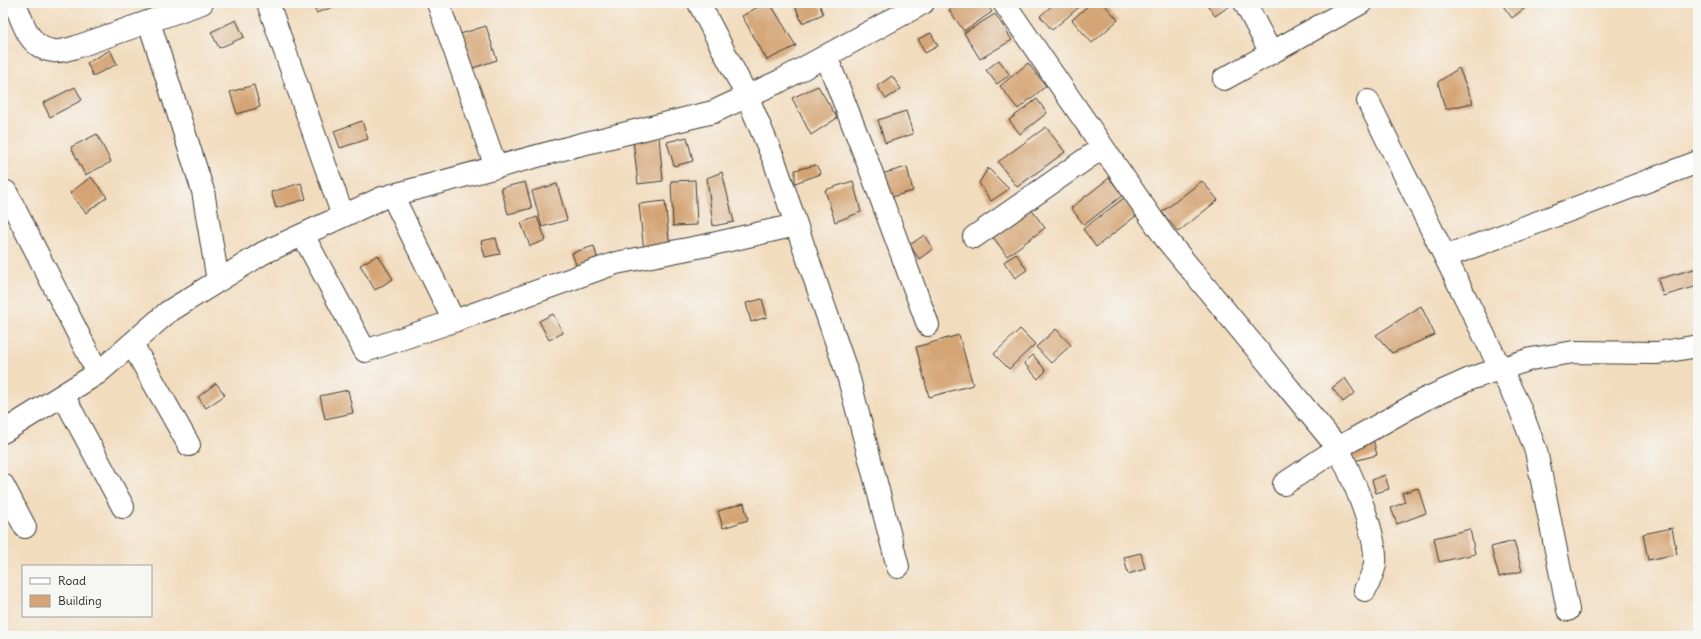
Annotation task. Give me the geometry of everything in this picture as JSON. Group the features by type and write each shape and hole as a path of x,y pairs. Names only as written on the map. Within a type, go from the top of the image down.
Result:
{"street":[{"path":"15,3 33,43 44,49 55,51 76,47 202,3"},
{"path":"268,3 343,216"},
{"path":"438,3 496,167"},
{"path":"699,3 747,96 774,160 849,379 898,567"},
{"path":"5,424 63,395 98,373 168,312 263,253 382,198 496,167 713,112 780,82 923,3"},
{"path":"1004,3 1166,238 1338,448 1349,469 1361,502 1373,544 1375,563 1373,574 1366,590"},
{"path":"1246,3 1271,53"},
{"path":"1224,79 1361,3"},
{"path":"149,22 203,191 218,281"},
{"path":"826,56 868,163 928,325"},
{"path":"1368,101 1519,406 1536,451 1568,610"},
{"path":"974,238 1103,147"},
{"path":"1445,257 1698,162"},
{"path":"6,192 98,373"},
{"path":"392,195 454,321"},
{"path":"303,235 365,351 616,263 708,245 796,225"},
{"path":"132,344 189,445"},
{"path":"1284,484 1338,448 1422,400 1472,378 1501,368 1531,359 1574,352 1658,353 1698,346"},
{"path":"63,395 123,506"},
{"path":"3,485 25,527"}],"building":[{"path":"313,3 332,3 333,7 316,13"},
{"path":"765,3 770,3 796,46 767,60 742,16"},
{"path":"794,3 819,3 823,14 802,23"},
{"path":"960,3 986,3 992,12 964,31 949,10"},
{"path":"1055,3 1084,3 1052,30 1040,16"},
{"path":"1091,3 1103,3 1118,20 1092,43 1072,20"},
{"path":"1206,3 1234,3 1215,16"},
{"path":"1501,3 1521,3 1525,8 1512,18"},
{"path":"995,14 1012,40 980,59 964,33"},
{"path":"236,20 244,37 219,48 211,32"},
{"path":"486,26 497,60 467,70 457,35"},
{"path":"931,33 938,46 925,53 918,39"},
{"path":"110,50 117,64 93,76 87,63"},
{"path":"999,60 1010,75 997,84 986,70"},
{"path":"1028,63 1046,86 1018,109 1000,86"},
{"path":"1459,68 1473,103 1445,109 1438,82"},
{"path":"892,76 901,89 886,99 877,86"},
{"path":"254,85 260,107 237,114 230,92"},
{"path":"818,86 837,118 811,135 792,98"},
{"path":"75,87 82,100 50,117 43,103"},
{"path":"1037,99 1047,113 1020,134 1009,120"},
{"path":"906,111 913,134 885,143 878,120"},
{"path":"362,121 368,139 340,148 334,131"},
{"path":"1046,127 1065,152 1017,187 998,162"},
{"path":"97,134 111,162 85,175 71,147"},
{"path":"659,137 663,181 638,184 633,139"},
{"path":"687,137 693,161 674,166 667,142"},
{"path":"816,165 821,174 795,183 795,170"},
{"path":"907,167 913,191 888,198 881,174"},
{"path":"988,168 1009,189 991,201 979,183"},
{"path":"722,172 734,222 713,226 707,178"},
{"path":"91,177 107,197 86,213 70,193"},
{"path":"1109,178 1123,195 1084,225 1071,208"},
{"path":"695,180 697,225 673,226 671,181"},
{"path":"853,181 861,212 835,222 825,190"},
{"path":"1202,181 1218,200 1178,232 1162,212"},
{"path":"525,182 532,208 508,214 501,188"},
{"path":"301,183 306,199 276,208 271,192"},
{"path":"557,184 567,220 542,227 532,191"},
{"path":"1124,198 1137,215 1096,247 1083,229"},
{"path":"665,201 670,249 644,252 639,204"},
{"path":"1028,205 1045,228 1007,256 990,233"},
{"path":"537,217 546,240 530,246 521,223"},
{"path":"924,235 933,249 919,259 910,245"},
{"path":"496,238 500,254 485,257 481,241"},
{"path":"594,246 598,261 577,268 572,253"},
{"path":"1016,253 1027,270 1015,278 1004,262"},
{"path":"378,255 393,279 375,290 360,265"},
{"path":"1698,268 1698,286 1663,296 1658,279"},
{"path":"762,299 767,317 751,322 746,303"},
{"path":"1421,306 1435,335 1392,353 1376,335"},
{"path":"553,314 563,333 549,340 539,321"},
{"path":"1020,329 1035,344 1009,369 994,354"},
{"path":"1056,329 1071,345 1051,363 1036,347"},
{"path":"959,335 973,385 929,397 916,347"},
{"path":"1033,355 1046,371 1038,379 1024,363"},
{"path":"1345,378 1355,393 1343,402 1332,388"},
{"path":"216,383 225,395 206,408 198,397"},
{"path":"348,390 353,413 325,419 320,396"},
{"path":"1373,439 1377,455 1350,462 1346,446"},
{"path":"1385,475 1389,489 1376,493 1372,480"},
{"path":"1418,488 1426,513 1397,524 1391,508 1405,502 1402,493"},
{"path":"744,503 748,520 723,528 718,511"},
{"path":"1672,528 1677,554 1648,560 1643,534"},
{"path":"1470,529 1475,554 1439,562 1434,538"},
{"path":"1514,541 1522,571 1499,577 1491,547"},
{"path":"1141,553 1145,569 1128,574 1124,557"}]}
